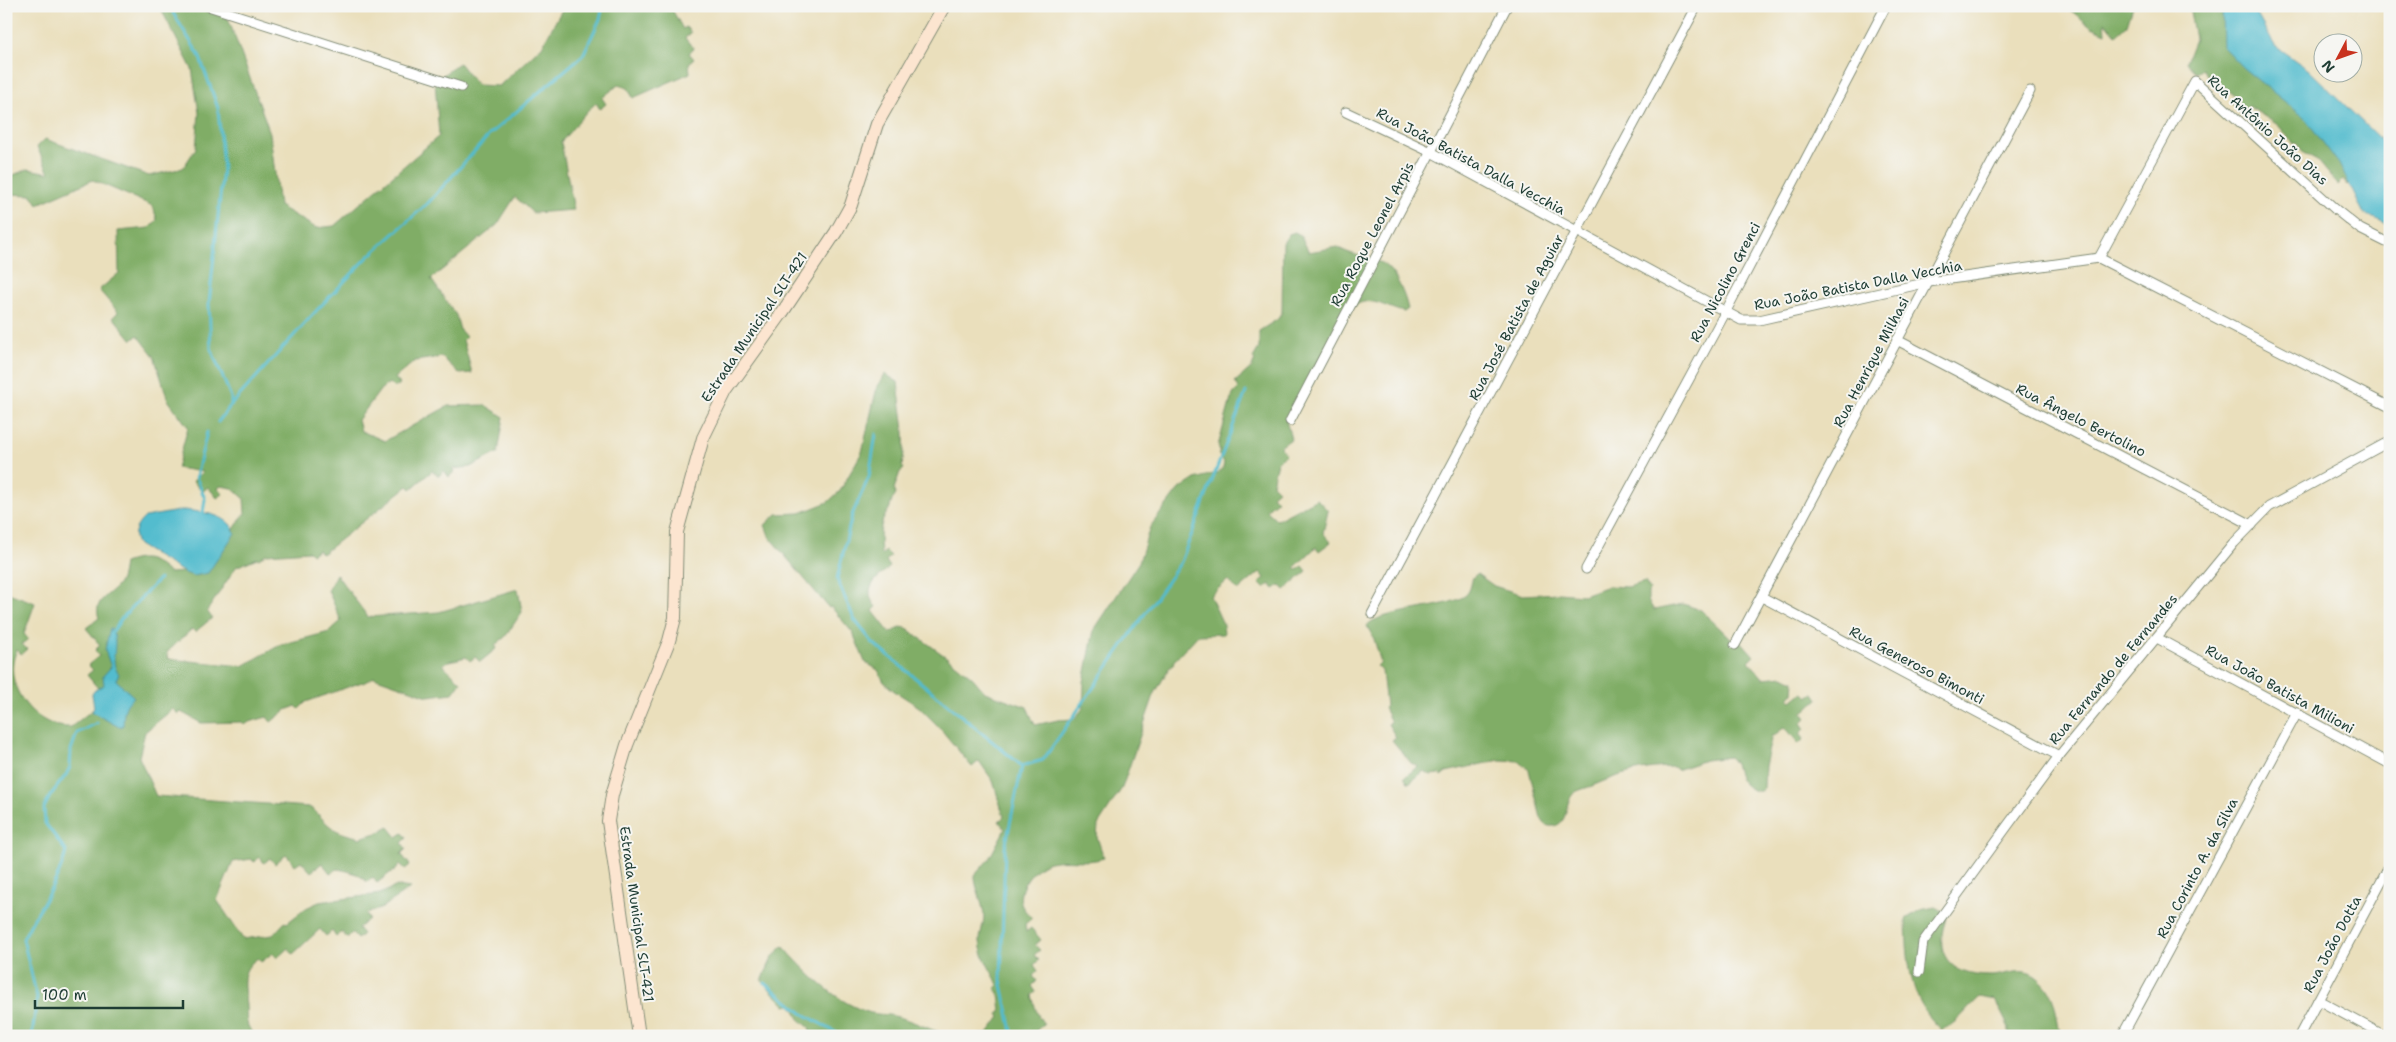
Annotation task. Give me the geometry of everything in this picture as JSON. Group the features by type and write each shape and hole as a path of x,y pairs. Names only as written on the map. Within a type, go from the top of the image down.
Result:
{"street":[{"path":"208,6 461,87"},
{"name":"Estrada Municipal SLT-421","path":"639,1036 608,821 612,795 627,745 669,641 674,618 677,532 687,491 703,438 712,416 726,390 782,313 836,232 851,205 877,124 944,6"},
{"name":"Rua Roque Leonel Arpis","path":"1290,421 1507,6"},
{"name":"Rua José Batista de Aguiar","path":"1372,614 1697,6"},
{"name":"Rua Nicolino Grenci","path":"1586,569 1726,312 1886,6"},
{"name":"Rua Antônio João Dias","path":"2099,258 2195,81 2335,209 2360,229 2390,244"},
{"name":"Rua Henrique Milhasi","path":"1735,645 1762,598 2030,91"},
{"name":"Rua João Batista Dalla Vecchia","path":"1346,112 1431,152 1577,233 1741,320 1759,320 1929,282 2099,258"},
{"path":"2099,258 2390,407"},
{"name":"Rua Ângelo Bertolino","path":"1897,340 2252,525"},
{"name":"Rua Fernando de Fernandes","path":"1919,972 1923,942 2059,756 2234,543 2269,507 2390,441"},
{"name":"Rua Generoso Bimonti","path":"1762,598 2059,756"},
{"name":"Rua João Batista Milioni","path":"2157,638 2390,764"},
{"name":"Rua Corinto A. da Silva","path":"2122,1036 2297,713"},
{"name":"Rua João Dotta","path":"2299,1036 2390,865"},
{"path":"2318,1000 2385,1036"}],"green space":[{"path":"162,6 202,6 228,18 270,133 279,206 316,228 334,226 439,136 435,81 459,63 477,85 499,86 542,46 564,6 670,6 683,29 686,27 691,33 685,38 694,49 689,53 694,59 689,63 690,73 633,98 628,88 618,85 602,98 606,104 600,109 596,103 561,142 574,210 533,213 515,197 497,225 431,279 456,315 460,330 466,337 463,340 472,373 460,374 442,357 415,361 395,378 400,384 394,388 389,383 381,389 358,420 361,431 385,441 448,406 485,405 504,417 498,453 470,467 453,469 454,472 449,477 444,471 439,476 432,471 411,489 408,486 322,554 318,550 312,554 309,551 266,554 259,559 257,558 236,567 207,611 212,618 195,632 192,629 167,652 168,659 243,666 280,645 329,632 341,621 328,590 336,574 368,617 439,612 518,589 522,612 505,637 495,645 497,648 480,662 475,657 470,661 466,657 446,662 443,665 461,682 453,693 428,696 374,677 363,683 306,702 299,709 296,706 286,710 271,722 267,717 245,725 242,722 201,723 181,712 178,714 173,709 145,732 139,757 156,796 309,807 327,824 344,834 361,838 377,833 388,826 397,837 403,833 407,838 402,843 406,849 401,854 410,865 405,869 400,864 395,871 377,883 373,877 367,882 357,874 337,869 331,874 322,863 311,872 301,861 295,865 286,854 275,864 270,858 264,863 260,857 254,862 251,859 233,862 217,900 243,939 273,935 285,922 287,923 306,908 319,902 380,894 397,886 410,888 382,908 366,914 369,919 358,928 363,934 357,939 352,933 347,938 342,932 336,937 332,931 326,936 320,929 293,954 288,948 277,958 273,953 261,962 258,958 252,963 245,973 244,985 248,1026 258,1036 6,1036 6,592 35,603 24,634 28,639 22,644 27,649 21,654 17,650 13,663 13,677 17,690 24,702 45,721 58,726 71,727 101,703 101,692 87,675 93,670 88,665 99,656 95,650 100,645 86,628 99,618 98,607 102,599 119,584 124,563 143,559 158,564 169,573 185,572 223,545 245,513 244,498 232,488 221,486 218,488 223,494 217,498 208,487 202,492 193,481 203,472 177,468 188,427 168,400 154,356 138,335 132,340 113,317 118,312 99,290 119,273 118,231 149,228 157,220 153,206 93,180 38,204 32,195 6,194 6,178 28,169 49,173 37,147 45,139 149,176 183,168 196,148 199,113 192,69 162,11"},
{"path":"2065,6 2133,6 2127,25 2116,35 2105,22 2106,33 2092,27"},
{"path":"2189,6 2236,6 2359,176 2348,185 2343,180 2338,185 2319,162 2306,155 2278,125 2248,106 2239,113 2230,102 2235,97 2214,78 2211,80 2202,69 2196,73 2186,62 2195,39"},
{"path":"1295,232 1300,235 1309,252 1337,247 1383,264 1397,281 1408,309 1404,312 1372,302 1359,303 1353,307 1286,420 1291,439 1280,447 1286,454 1277,462 1272,484 1278,490 1272,495 1277,501 1266,510 1277,520 1317,499 1328,511 1323,533 1331,542 1319,551 1316,547 1295,567 1297,570 1303,566 1307,571 1285,590 1280,585 1274,589 1270,584 1264,588 1259,583 1265,578 1260,572 1238,591 1228,580 1210,596 1223,624 1224,634 1198,635 1173,662 1174,664 1169,668 1154,695 1122,788 1098,825 1097,837 1104,858 1090,861 1063,861 1044,864 1032,873 1023,886 1020,900 1025,911 1032,918 1025,924 1026,932 1031,928 1041,940 1035,945 1040,950 1034,955 1039,960 1034,965 1038,971 1033,976 1037,981 1032,986 1036,992 1032,995 1037,1013 1044,1024 1033,1033 1031,1032 1030,1036 975,1036 988,1033 1000,1017 998,1014 1001,1012 999,993 995,988 998,985 981,947 980,937 984,914 975,875 989,859 1005,829 999,821 1004,817 993,781 979,761 972,767 939,727 919,707 893,690 884,682 878,670 865,662 853,633 831,607 829,608 770,538 765,525 777,514 800,513 828,502 840,491 862,452 877,387 885,374 898,382 904,435 902,466 904,469 900,472 894,489 896,494 881,526 881,555 886,551 891,556 886,561 890,567 872,584 870,589 872,601 876,607 873,611 890,633 901,627 906,628 956,664 972,677 985,692 1027,707 1035,725 1074,719 1083,709 1084,682 1094,630 1139,562 1150,527 1178,490 1195,479 1217,473 1223,468 1224,462 1218,454 1220,452 1218,446 1231,399 1239,388 1235,382 1252,367 1255,360 1253,358 1259,348 1259,331 1278,319 1282,312 1283,243 1289,234"},
{"path":"1477,574 1494,586 1523,595 1558,593 1583,595 1608,586 1628,587 1645,582 1650,590 1648,592 1648,601 1654,610 1683,604 1701,610 1733,641 1740,640 1754,656 1749,661 1763,678 1784,676 1794,681 1793,693 1789,698 1792,701 1803,692 1808,697 1814,693 1818,699 1802,713 1806,718 1801,723 1805,729 1800,734 1804,739 1799,744 1785,727 1772,735 1765,766 1764,788 1760,791 1753,790 1742,782 1733,761 1729,757 1705,760 1677,770 1674,767 1663,767 1642,770 1612,778 1574,793 1568,802 1562,821 1553,826 1544,823 1541,818 1529,770 1519,761 1500,760 1446,772 1441,776 1439,774 1431,775 1424,771 1409,783 1404,778 1418,766 1411,763 1392,740 1396,737 1388,724 1391,722 1384,708 1386,706 1382,671 1377,666 1381,663 1374,639 1367,626 1383,617 1457,600 1468,593 1473,577"},
{"path":"1935,907 1948,914 1943,928 1943,951 1947,960 1954,967 1976,975 1996,976 2014,972 2032,974 2049,990 2054,1003 2060,1033 2064,1036 2008,1036 2009,1028 1995,1000 1980,997 1958,1020 1941,1030 1930,1019 1916,993 1912,979 1907,949 1906,919 1920,910"},
{"path":"783,946 823,986 858,1009 871,1013 895,1016 953,1036 820,1036 816,1033 813,1035 810,1028 799,1019 794,1008 790,1005 786,1006 762,981 772,958"}],"water":[{"path":"2222,6 2252,6 2275,46 2309,70 2314,75 2314,82 2321,82 2390,149 2390,225 2364,214 2339,164 2304,117 2243,68 2223,47"},
{"path":"184,510 206,513 221,518 232,527 235,533 208,573 194,576 185,573 138,545 136,541 136,530 145,517"},
{"path":"110,628 115,639 114,663 119,674 116,680 134,697 126,706 123,726 119,727 92,712 94,707 92,694 104,685 103,676 111,667 105,650"}],"waterway":[{"path":"173,6 173,13 199,55 218,108 223,168 209,304 211,349 231,397 231,405 218,422"},
{"path":"231,405 317,310 368,257 429,202 490,134 583,55 600,19 603,6"},
{"path":"1013,1036 1001,980 1005,848 1022,766 1043,760 1181,562 1246,392"},
{"path":"203,513 205,499 196,477 207,432"},
{"path":"876,434 869,477 852,515 837,579 854,619 873,643 1022,766"},
{"path":"113,631 122,618 159,579"},
{"path":"32,1036 37,997 23,939 59,873 66,851 45,823 44,808 70,767 71,750 77,733 97,723"},
{"path":"765,983 802,1013 842,1036"}]}
